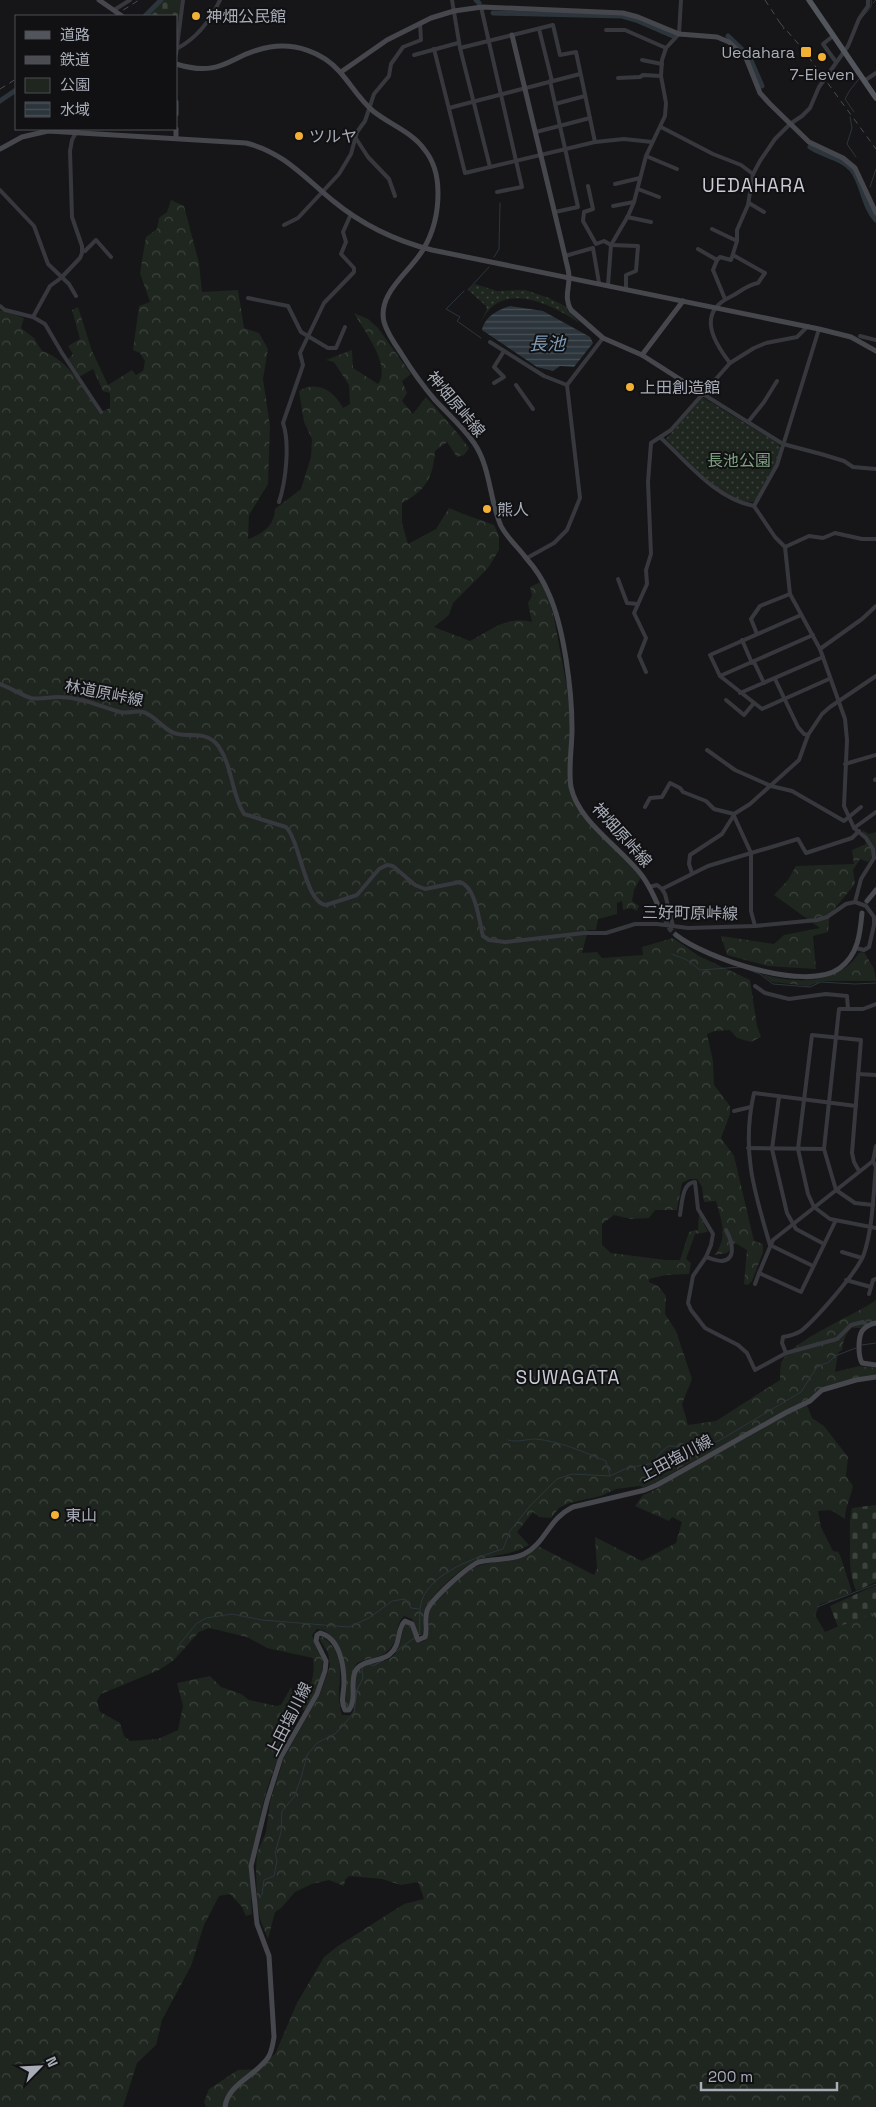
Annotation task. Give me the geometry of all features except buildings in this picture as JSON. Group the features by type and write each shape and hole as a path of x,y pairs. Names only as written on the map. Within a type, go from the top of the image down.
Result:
{"main road":[{"path":"809,0 876,98"}],"street":[{"path":"99,0 121,15"},
{"path":"114,10 130,0"},
{"path":"178,48 183,0"},
{"path":"178,48 204,26 220,0"},
{"path":"452,0 458,43 490,167"},
{"path":"608,285 611,245 634,202 646,156 665,116 666,103 661,76 663,53 679,34 681,0"},
{"path":"698,250 717,260 720,258 731,260 737,241 737,230 748,203 753,174 775,139 810,108 819,87 848,46 859,19 868,6 868,0"},
{"path":"480,8 522,187 497,192"},
{"path":"341,72 387,40 420,22 454,10 480,8 623,13 638,16 679,34 717,36 729,42 749,63 762,96 790,124 810,142 843,158 855,168 876,213"},
{"path":"284,225 298,218 339,174 351,154 355,137 370,108 374,94 389,76 390,64 403,47 421,40 420,22"},
{"path":"460,48 552,25 560,55 576,52 595,142"},
{"path":"539,29 578,207 555,212"},
{"path":"606,30 625,30 666,48"},
{"path":"512,35 565,256 569,278 566,295 571,310 603,338 642,355 783,444 844,461 853,467 876,469"},
{"path":"833,36 823,44 836,62"},
{"path":"414,55 458,43"},
{"name":"神畑原峠線","path":"178,64 209,69 226,65 257,50 277,46 288,46 319,55 341,72 357,95 370,108 418,142 432,163 437,182 437,211 434,226 424,248 393,288 384,303 383,319 387,329 419,380 478,450 486,467 495,508 502,528 527,558 548,592 554,606 562,640 571,702 571,776 576,801 594,824 634,866 649,887 662,914"},
{"path":"434,49 465,173 595,142 624,139 652,142"},
{"path":"642,60 662,64"},
{"path":"864,81 876,73"},
{"path":"449,108 580,74"},
{"path":"618,78 640,78 643,75 661,76"},
{"path":"555,104 585,96"},
{"path":"536,132 590,118"},
{"path":"661,127 713,154 741,165 753,174"},
{"path":"33,318 50,286 61,278 80,258 82,253 72,217 70,151 77,130"},
{"path":"0,150 22,138 37,133 77,130 241,142 266,149 291,164 351,214 388,235 424,248 808,326 851,337 876,350"},
{"path":"176,130 176,138"},
{"path":"355,137 368,157 389,179 394,196"},
{"path":"646,156 677,168"},
{"path":"615,184 640,178"},
{"path":"588,186 593,209 584,212 583,221 596,244 604,241 611,245 638,246 636,271 626,275 626,289"},
{"path":"638,189 659,197"},
{"path":"0,190 34,226 48,264 68,284 76,296"},
{"path":"613,206 634,202"},
{"path":"748,203 764,212"},
{"path":"279,502 286,469 286,430 283,423 302,366 300,353 324,303 354,272 354,268 341,254 346,242 343,232 351,214"},
{"path":"627,217 651,222"},
{"path":"712,229 737,241"},
{"path":"85,251 96,240 111,257"},
{"path":"565,256 593,248 599,283"},
{"path":"730,362 718,347 712,331 711,321 716,307 748,285 758,283 765,273 733,254"},
{"path":"717,260 713,270 726,299"},
{"path":"248,298 288,306 301,332 328,348 336,348 345,327"},
{"path":"642,355 683,301"},
{"path":"0,306 5,310 33,318 45,324 101,412"},
{"path":"646,672 639,656 646,638 634,613 647,584 646,570 651,554 648,482 651,443 671,430 730,362 766,343 797,337 808,326"},
{"path":"754,506 777,465 819,329"},
{"path":"860,336 876,340"},
{"path":"527,558 554,543 567,530 580,498 567,385 603,338"},
{"path":"490,342 544,376 567,385"},
{"path":"494,383 504,377 494,367 504,351"},
{"path":"748,422 764,402 777,380"},
{"path":"516,385 533,409"},
{"path":"661,438 696,471 730,499 741,504 754,506 774,537 785,547 790,594 820,649 829,679 840,701 846,726 844,806 854,828 866,838 874,854 874,858 860,883 855,902 862,903 869,908 874,921 869,947 864,950 856,948"},
{"path":"785,547 809,536 823,538 835,533 862,539 876,539"},
{"path":"618,579 627,603 638,604"},
{"path":"757,634 751,619 760,606 790,594"},
{"path":"820,649 862,619 876,606"},
{"path":"801,615 710,655 720,676 740,694 762,709 829,679"},
{"path":"720,676 813,635"},
{"path":"742,640 764,683"},
{"path":"740,694 823,658"},
{"path":"692,873 689,864 690,855 722,834 734,815 750,804 799,760 808,735 822,714 876,676"},
{"path":"775,679 784,700 802,732 808,735"},
{"name":"林道原峠線","path":"0,684 30,697 87,700 121,712 138,711 146,713 171,732 195,734 211,739 218,746 228,764 234,792 244,814 286,827 291,832 298,847 309,886 314,898 321,905 326,906 357,895 379,869 387,865 393,866 415,885 425,889 460,882 466,884 474,898 482,936"},
{"path":"726,700 744,716 754,703"},
{"path":"707,750 735,770 771,786 792,792 844,821 861,808"},
{"path":"846,764 876,755"},
{"path":"645,807 650,798 662,797 670,783 680,788 683,792 706,801 714,809 734,815 751,853 751,911 755,926"},
{"path":"854,828 876,812"},
{"path":"662,889 708,866 798,839 806,853 852,838 859,831"},
{"path":"649,887 657,885 662,889 673,926"},
{"path":"867,901 876,890"},
{"name":"三好町原峠線","path":"482,936 489,940 504,942 584,933 606,933 635,924 717,928 755,926 817,920 827,917 846,904 855,902"},
{"path":"676,936 685,942 727,960 771,973 789,976 816,976 833,972 847,962 856,948 862,913"},
{"path":"756,986 765,993 789,999 826,994 847,996 848,1009"},
{"path":"873,1205 855,1203 836,1190 824,1150 839,1009 863,1009 876,1004"},
{"path":"859,1171 852,1153 861,1040 812,1035 798,1149 808,1194 814,1207 835,1222 876,1228"},
{"path":"858,1074 876,1075"},
{"path":"813,1266 770,1245 761,1215 748,1148 751,1106 754,1094 856,1106"},
{"path":"779,1097 772,1149 787,1213 796,1230 824,1244"},
{"path":"734,1111 751,1106"},
{"path":"786,1353 782,1343 783,1337 799,1332 836,1294 862,1258 873,1205 876,1167 873,1161 876,1146"},
{"path":"748,1148 824,1150"},
{"path":"755,1284 773,1240 873,1161"},
{"path":"680,1215 686,1185 690,1182 695,1182 698,1209 713,1234 706,1257 693,1276 688,1303 705,1328 738,1345 747,1353 755,1370 786,1353 837,1339 851,1325 857,1322 863,1322 868,1326"},
{"path":"759,1273 801,1292 835,1222"},
{"path":"706,1257 722,1261 728,1257 732,1250 731,1240 726,1230"},
{"path":"842,1252 862,1258"},
{"path":"869,1294 873,1280 876,1279"},
{"path":"846,1280 871,1286"},
{"path":"876,1323 868,1326 861,1334 860,1358 862,1363 876,1366"},
{"name":"上田塩川線","path":"225,2107 231,2093 263,2063 272,2048 274,2037 269,1956 257,1924 251,1866 267,1801 281,1757 317,1694 326,1671 324,1653 316,1640 317,1635 326,1635 339,1652 344,1684 342,1704 345,1710 349,1710 353,1702 353,1680 356,1670 360,1666 390,1654 397,1645 402,1624 405,1621 412,1624 418,1640 425,1638 427,1609 451,1582 471,1566 479,1562 507,1559 525,1554 542,1538 552,1521 563,1512 573,1507 657,1485 810,1401 822,1390 856,1380 876,1377"}],"green space":[{"path":"164,0 181,0 178,24 178,15 149,15"},
{"path":"171,200 184,206 199,263 202,292 238,290 244,328 259,333 268,349 263,379 270,426 268,484 249,515 248,539 267,528 273,520 275,509 301,489 311,457 312,439 304,422 299,391 318,387 330,392 343,408 350,404 349,385 334,362 326,360 352,350 353,368 378,384 382,368 379,358 354,313 368,319 378,328 411,374 402,381 407,393 402,401 413,414 426,397 469,448 464,455 457,457 447,442 435,451 432,469 427,482 417,493 402,503 402,523 408,544 436,529 449,508 494,525 499,536 499,550 488,568 453,603 449,615 434,627 470,641 507,622 532,622 528,603 532,596 530,587 541,582 547,593 554,618 567,687 570,720 569,777 580,810 641,877 634,890 632,901 639,906 637,911 631,908 623,910 622,901 617,903 617,914 598,919 596,930 588,930 582,953 597,952 602,958 643,955 642,947 673,938 699,956 750,980 757,1026 761,1037 751,1042 737,1038 730,1030 715,1031 707,1034 713,1061 714,1085 730,1106 730,1114 721,1138 734,1156 754,1241 763,1244 763,1252 752,1281 748,1285 744,1284 747,1250 735,1243 727,1253 715,1255 723,1235 720,1216 716,1201 704,1202 702,1187 697,1179 690,1179 682,1183 677,1210 655,1210 649,1218 631,1219 614,1215 602,1224 602,1245 611,1253 666,1260 680,1260 689,1232 698,1230 699,1214 708,1232 695,1234 686,1259 691,1263 689,1274 666,1275 649,1279 649,1282 658,1286 666,1296 665,1314 676,1331 692,1379 682,1404 688,1425 716,1421 780,1380 781,1364 786,1356 796,1347 823,1329 876,1300 876,1321 861,1328 852,1328 850,1330 845,1338 842,1350 838,1353 835,1372 859,1366 876,1368 876,1375 821,1388 809,1400 680,1468 656,1483 643,1488 640,1486 616,1489 601,1496 569,1503 559,1508 551,1518 539,1517 533,1512 517,1532 529,1545 511,1553 478,1560 465,1567 443,1586 427,1605 424,1613 422,1635 417,1635 412,1619 404,1616 390,1649 381,1656 357,1663 352,1673 350,1707 345,1709 344,1706 341,1660 333,1638 326,1631 317,1629 312,1635 321,1653 322,1675 306,1709 303,1710 303,1703 313,1677 313,1658 267,1648 247,1637 209,1628 199,1632 174,1660 159,1670 101,1694 97,1701 100,1712 120,1723 124,1736 130,1741 158,1739 178,1730 183,1706 177,1683 210,1676 221,1687 241,1694 249,1700 276,1706 281,1705 291,1687 295,1706 295,1720 293,1729 285,1742 271,1778 260,1815 252,1870 252,1914 246,1916 242,1907 230,1894 219,1896 204,1925 191,1966 162,2020 156,2045 137,2063 123,2107 0,2107 0,310 24,318 21,328 34,338 42,351 69,369 82,385 99,413 110,408 110,393 103,391 93,369 79,377 68,359 73,354 68,346 80,339 72,310 78,307 92,351 108,385 132,370 136,375 143,371 145,361 140,353 133,350 139,306 150,302 140,273 146,237 157,229 159,218 167,212"},
{"path":"475,284 497,291 525,290 549,298 567,307 568,311 580,323 549,306 526,299 515,298 504,300 493,306 479,325 487,309 468,290"},
{"name":"長池公園","path":"702,397 779,444 781,450 776,465 755,501 745,502 733,498 720,490 666,439"},
{"path":"862,830 869,834 876,832 876,855 873,855 868,862 860,859 853,870 855,884 830,914 828,932 813,936 816,969 768,966 727,955 721,936 774,944 784,935 820,928 774,895 788,880 796,866 854,864 852,850 866,844"},
{"path":"864,952 874,969 876,981 821,981 809,986 772,982 762,974 788,979 815,979 840,971 850,964 859,953"},
{"path":"807,1405 812,1418 824,1426 848,1457 846,1476 853,1486 845,1519 831,1510 818,1511 821,1527 833,1551 838,1552 840,1555 852,1592 836,1600 820,1604 815,1615 825,1632 872,1612 876,1618 876,2107 206,2107 204,2102 209,2089 238,2070 261,2069 276,2052 297,2003 324,1957 404,1904 424,1899 418,1882 401,1885 382,1879 349,1876 345,1880 344,1886 329,1880 312,1884 295,1892 275,1912 268,1939 261,1922 257,1904 257,1853 266,1832 270,1802 284,1758 320,1694 328,1672 330,1665 328,1653 319,1638 323,1637 332,1646 337,1655 340,1664 339,1694 342,1715 350,1715 355,1701 354,1684 356,1674 359,1670 393,1656 400,1645 405,1623 409,1625 416,1641 422,1642 426,1640 429,1631 431,1607 469,1570 486,1564 517,1558 538,1546 594,1575 597,1569 595,1537 642,1561 676,1543 682,1522 672,1517 669,1521 635,1506 643,1495 655,1490 669,1480 788,1412"},
{"path":"876,1505 876,1582 856,1591 850,1562 850,1518 852,1508"},
{"path":"876,1585 876,1618 872,1613 838,1627 830,1606"}],"water":[{"name":"長池","path":"510,306 543,311 590,337 593,343 574,367 560,366 553,371 537,367 482,330 489,317"}],"waterway":[{"path":"146,15 161,0"},
{"path":"476,0 479,3"},
{"path":"863,16 871,7 871,0"},
{"path":"873,3 876,0"},
{"path":"493,13 622,16 673,36"},
{"path":"728,36 749,56 762,86"},
{"path":"854,112 845,99 859,79"},
{"path":"0,101 15,91"},
{"path":"850,117 852,128 847,144 856,157"},
{"path":"810,147 843,162 852,170 859,182 868,208 876,220"},
{"path":"870,187 876,169"},
{"path":"494,257 499,249 500,203"},
{"path":"468,290 489,267"},
{"path":"464,291 446,309 460,317 457,321 481,338"},
{"path":"672,954 687,960 700,970 741,967 760,974 773,984 810,987 821,982 876,983"},
{"path":"862,1345 876,1343"},
{"path":"419,1634 422,1600 427,1590 435,1581 469,1561 503,1549 510,1531 529,1507 557,1479 572,1474 610,1476 627,1468 654,1463 658,1455 668,1446 704,1447 720,1440 801,1392 817,1367 829,1362 835,1356 856,1348"},
{"path":"508,1440 535,1439 571,1447 606,1461 610,1476"},
{"path":"817,1607 876,1584"},
{"path":"179,1645 196,1624 206,1618 232,1614 262,1620 349,1627 369,1618 392,1601 405,1599 411,1608 419,1609"},
{"path":"395,1652 416,1637"},
{"path":"370,1664 373,1666 384,1660"},
{"path":"262,1895 264,1880 274,1876 277,1861 275,1853 281,1832 282,1811 294,1797 307,1755 317,1743 336,1733 354,1713 357,1690 363,1678 362,1669 364,1666"}],"tunnel":[{"path":"662,914 670,929 676,935"}],"railway":[{"path":"116,15 139,0"},
{"path":"765,0 784,29"},
{"path":"780,23 802,48 876,149"},
{"path":"0,89 15,80"}],"place":[{"name":"神畑公民館","path":"196,16"},
{"name":"Uedahara","path":"806,52"},
{"name":"7-Eleven","path":"822,57"},
{"name":"ツルヤ","path":"299,136"},
{"name":"上田創造館","path":"630,387"},
{"name":"熊人","path":"487,509"},
{"name":"東山","path":"55,1515"}],"district":[{"name":"UEDAHARA","path":"754,185"},
{"name":"SUWAGATA","path":"568,1377"}]}
